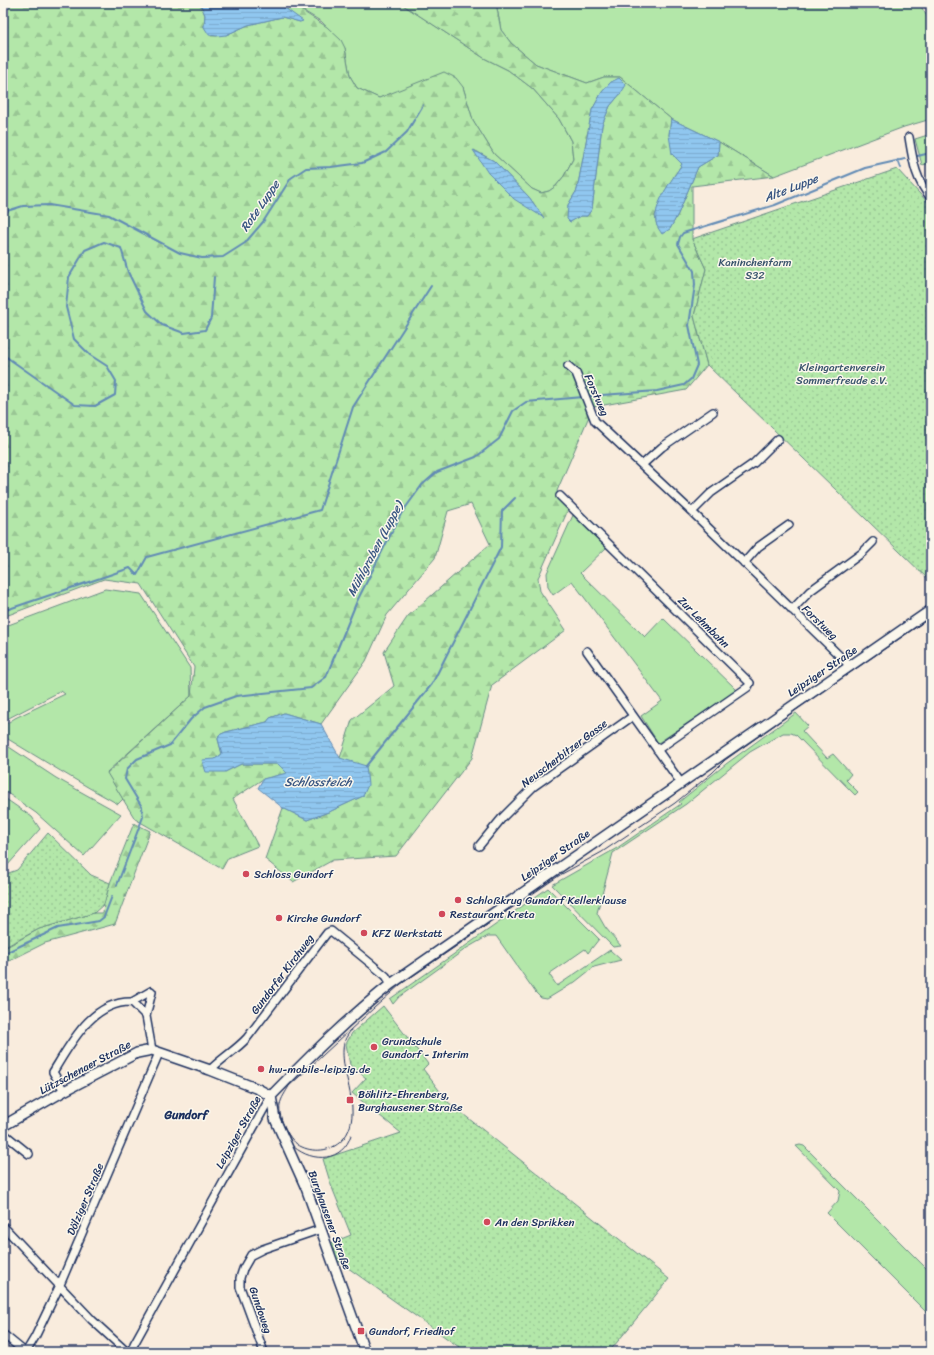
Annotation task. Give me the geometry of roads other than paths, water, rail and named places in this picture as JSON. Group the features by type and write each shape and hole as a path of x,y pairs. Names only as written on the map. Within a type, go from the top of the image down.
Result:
{"street":[{"path":"909,137 914,166 923,188 931,198"},
{"name":"Forstweg","path":"568,366 576,373 581,389 595,421 692,512 850,666"},
{"path":"642,465 662,447 713,412"},
{"path":"692,512 711,493 754,463 778,439"},
{"name":"Zur Lehmbahn","path":"560,496 750,683 748,687 657,750"},
{"path":"744,563 758,547 789,525"},
{"name":"Forstweg","path":"792,610 810,591 862,553 873,542"},
{"name":"Leipziger Straße","path":"131,1352 134,1344 271,1096 326,1041 373,998 391,984 931,610"},
{"path":"587,651 681,783"},
{"name":"Neuscherbitzer Gasse","path":"479,846 502,818 533,787 633,716"},
{"name":"Gundorfer Kirchweg","path":"210,1070 220,1059 239,1046 247,1038 327,933 331,931 386,976 391,984"},
{"path":"64,1090 53,1072 81,1028 96,1014 109,1007 125,1002 132,1002 152,991 146,1016 155,1051 210,1070 258,1089 271,1096"},
{"path":"132,1002 146,1016"},
{"name":"Lützschenaer Straße","path":"3,1126 64,1090 136,1053 155,1051"},
{"name":"Dölziger Straße","path":"26,1352 35,1337 59,1287 155,1051"},
{"name":"Burghausener Straße","path":"271,1096 277,1124 306,1188 365,1352"},
{"path":"3,1133 29,1154"},
{"path":"3,1226 59,1287 127,1352"},
{"name":"Gundoweg","path":"264,1352 240,1287 240,1278 243,1269 248,1259 257,1251 321,1229"},
{"path":"3,1334 26,1352"}],"water":[{"path":"200,3 278,3 303,21 300,22 282,17 248,25 226,35 209,35 204,27 205,15"},
{"path":"619,78 626,85 610,106 602,125 592,209 587,216 581,216 570,222 567,219 568,205 577,190 592,110 602,92 611,82"},
{"path":"671,119 719,142 718,155 698,167 670,229 662,234 657,226 656,218 659,202 682,164 672,154 669,135"},
{"path":"473,150 494,161 529,197 544,218 514,199 488,173"},
{"name":"Schlossteich","path":"284,713 321,724 340,758 366,766 368,785 363,796 307,820 283,808 258,788 263,779 287,773 278,764 241,764 225,772 206,772 202,760 215,759 222,754 218,739 219,735 267,722 270,718"}],"waterway":[{"name":"Rote Luppe","path":"3,215 7,211 23,206 49,205 109,215 180,253 202,258 223,257 245,243 263,222 291,178 306,168 331,167 362,163 386,152 407,132 423,105"},
{"name":"Alte Luppe","path":"917,156 931,153"},
{"name":"Mühlgraben (Luppe)","path":"588,396 657,391 684,385 691,379 697,365 689,325 695,285 694,271 678,244 683,233 775,205 865,168 905,159"},
{"name":"Alte Luppe","path":"898,160 901,168"},
{"path":"3,349 5,356 75,405 95,406 115,395 116,381 107,366 90,355 74,339 66,307 69,277 85,250 104,242 121,248 128,272 147,311 162,325 184,333 205,330 211,318 214,277"},
{"path":"3,611 130,568 137,575 147,557 320,510 353,407 431,286"},
{"name":"Mühlgraben (Luppe)","path":"117,885 143,817 142,807 125,779 127,769 137,759 170,745 191,719 205,707 236,696 311,688 326,677 357,601 401,514 422,485 437,472 476,457 499,439 513,411 526,402 583,397"},
{"path":"366,766 432,684 501,547 502,511 515,498"},
{"name":"Mühlgraben (Luppe)","path":"3,954 58,928 99,921 104,917 112,896"}],"tram line":[{"path":"351,1030 343,1046 344,1065 352,1102 349,1130 344,1138 335,1146 324,1150 307,1149 297,1144 285,1129 280,1110 282,1097 289,1086 401,984 560,875 602,852 675,803 712,773 725,760 931,617"},
{"path":"294,1147 310,1156 327,1157 341,1151 347,1144 351,1135"}],"place":[{"name":"Schloss Gundorf","path":"246,874"},
{"name":"Schloßkrug Gundorf Kellerklause","path":"458,900"},
{"name":"Restaurant Kreta","path":"442,914"},
{"name":"Kirche Gundorf","path":"279,918"},
{"name":"KFZ Werkstatt","path":"364,933"},
{"name":"Grundschule Gundorf - Interim","path":"374,1047"},
{"name":"hw-mobile-leipzig.de","path":"261,1069"},
{"name":"Böhlitz-Ehrenberg, Burghausener Straße","path":"350,1100"},
{"name":"An den Sprikken","path":"487,1222"},
{"name":"Gundorf, Friedhof","path":"361,1331"}],"district":[{"name":"Gundorf","path":"186,1115"}],"park label":[{"name":"Kaninchenfarm S32","path":"755,268"},
{"name":"Kleingartenverein Sommerfreude e.V.","path":"842,373"}]}
